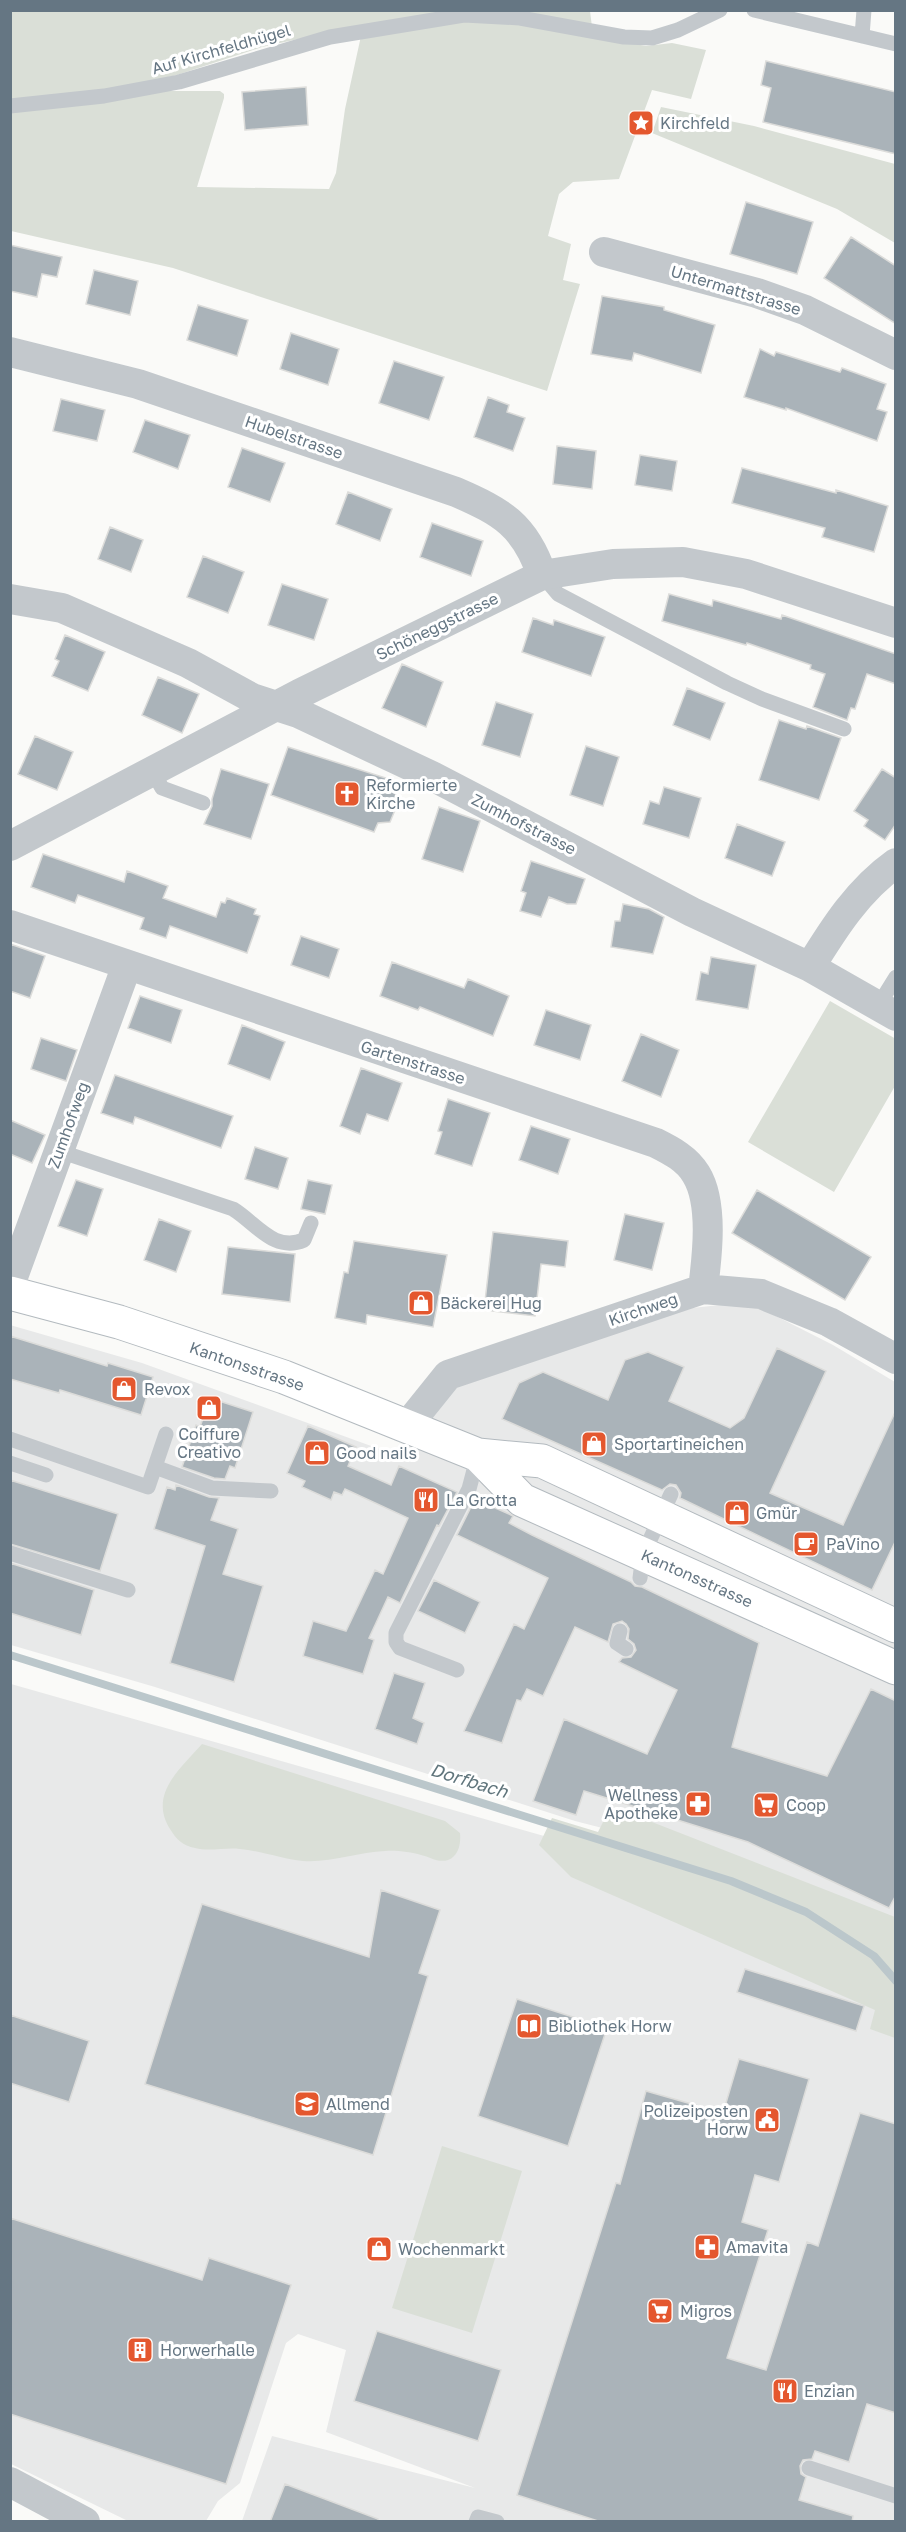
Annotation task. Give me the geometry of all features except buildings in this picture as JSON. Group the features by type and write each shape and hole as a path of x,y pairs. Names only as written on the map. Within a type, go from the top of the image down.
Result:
{"main road":[{"name":"Kantonsstrasse","path":"10,1293 119,1322 284,1377 478,1455 542,1461 665,1505 896,1626"},
{"name":"Kantonsstrasse","path":"478,1455 522,1500 642,1566 896,1668"}],"street":[{"name":"Untermattstrasse","path":"604,252 757,293 805,310 896,355"},
{"name":"Hubelstrasse","path":"10,352 138,384 456,492 495,509 510,522 528,542 542,574"},
{"name":"Schöneggstrasse","path":"10,846 299,694 542,574 613,564 683,562 746,574 896,623"},
{"name":"Zumhofstrasse","path":"10,599 62,608 188,663 252,698 298,713 432,776 692,912 810,967 887,1011"},
{"path":"810,967 838,923 854,903 877,878 896,863"},
{"name":"Gartenstrasse","path":"10,925 656,1143 678,1154 697,1175 707,1207 707,1261 703,1289"},
{"name":"Zumhofweg","path":"10,1285 127,965"},
{"name":"Kirchweg","path":"407,1426 448,1375 703,1289 761,1294 829,1322 896,1359"},
{"path":"10,2482 85,2522"}],"lane":[{"name":"Auf Kirchfeldhügel","path":"10,106 104,96 179,82 330,36 464,15 520,18 624,37 652,38 678,30 720,10"},
{"path":"754,10 896,44"},
{"path":"862,36 864,10"},
{"path":"542,574 558,594 727,683 762,699 844,729"},
{"path":"152,770 162,788 203,803"},
{"path":"887,1011 896,977"},
{"path":"59,1151 233,1209 248,1218 264,1236 282,1242 296,1244 304,1240 311,1223"},
{"path":"10,1439 148,1487 166,1434"},
{"path":"457,1670 400,1648 396,1642 396,1633 469,1489 478,1455"},
{"path":"10,1463 46,1475"},
{"path":"154,1467 212,1488 272,1491"},
{"path":"642,1566 665,1505"},
{"path":"10,1553 128,1590"},
{"path":"620,1631 617,1643 626,1649"},
{"path":"809,2468 896,2496"},
{"path":"476,2522 478,2517 497,2522"}],"shaded area":[{"path":"10,11 471,11 330,32 262,47 177,75 126,87 11,100"},
{"path":"489,11 590,11 592,27"},
{"path":"471,21 511,22 646,46 672,43 706,50 691,99 652,90 619,179 573,182 559,194 548,236 571,244 563,280 580,284 547,391 173,268 11,231 10,110 163,91 220,91 224,94 224,98 197,187 329,189 336,173 345,109 361,36"},
{"path":"661,107 754,126 895,164 895,243 837,209 652,133"},
{"path":"830,1001 896,1039 895,1086 834,1192 748,1142"},
{"path":"748,1302 833,1345 895,1382 895,2521 242,2521 272,2436 475,2488 326,2432 346,2350 298,2334 286,2343 240,2483 218,2501 206,2521 128,2521 11,2464 11,1684 674,1873 692,1851 575,1821 155,1687 11,1645 10,1325 142,1363 396,1455 463,1380 692,1308"},
{"path":"202,1744 445,1821 460,1833 458,1849 455,1856 444,1861 413,1853 389,1851 303,1861 256,1851 206,1850 187,1846 177,1839 170,1829 164,1816 163,1804 170,1782"},
{"path":"611,1806 895,1917 895,2038 870,2029 875,2010 571,1877 539,1845 552,1818 598,1832"},
{"path":"442,2146 522,2171 472,2333 392,2308"}],"waterway":[{"name":"Dorfbach","path":"10,1655 731,1881 806,1912 874,1956 896,1981"}],"place":[{"name":"Kirchfeld","path":"641,123"},
{"name":"Reformierte Kirche","path":"347,794"},
{"name":"Bäckerei Hug","path":"421,1303"},
{"name":"Revox","path":"124,1389"},
{"name":"Coiffure Creativo","path":"209,1408"},
{"name":"Sportartineichen","path":"594,1444"},
{"name":"Good nails","path":"317,1453"},
{"name":"La Grotta","path":"426,1500"},
{"name":"Gmür","path":"737,1513"},
{"name":"PaVino","path":"806,1544"},
{"name":"Wellness Apotheke","path":"698,1804"},
{"name":"Coop","path":"766,1805"},
{"name":"Bibliothek Horw","path":"529,2026"},
{"name":"Allmend","path":"307,2104"},
{"name":"Polizeiposten Horw","path":"767,2120"},
{"name":"Amavita","path":"707,2247"},
{"name":"Wochenmarkt","path":"379,2249"},
{"name":"Migros","path":"660,2311"},
{"name":"Horwerhalle","path":"140,2350"},
{"name":"Enzian","path":"785,2391"}]}
